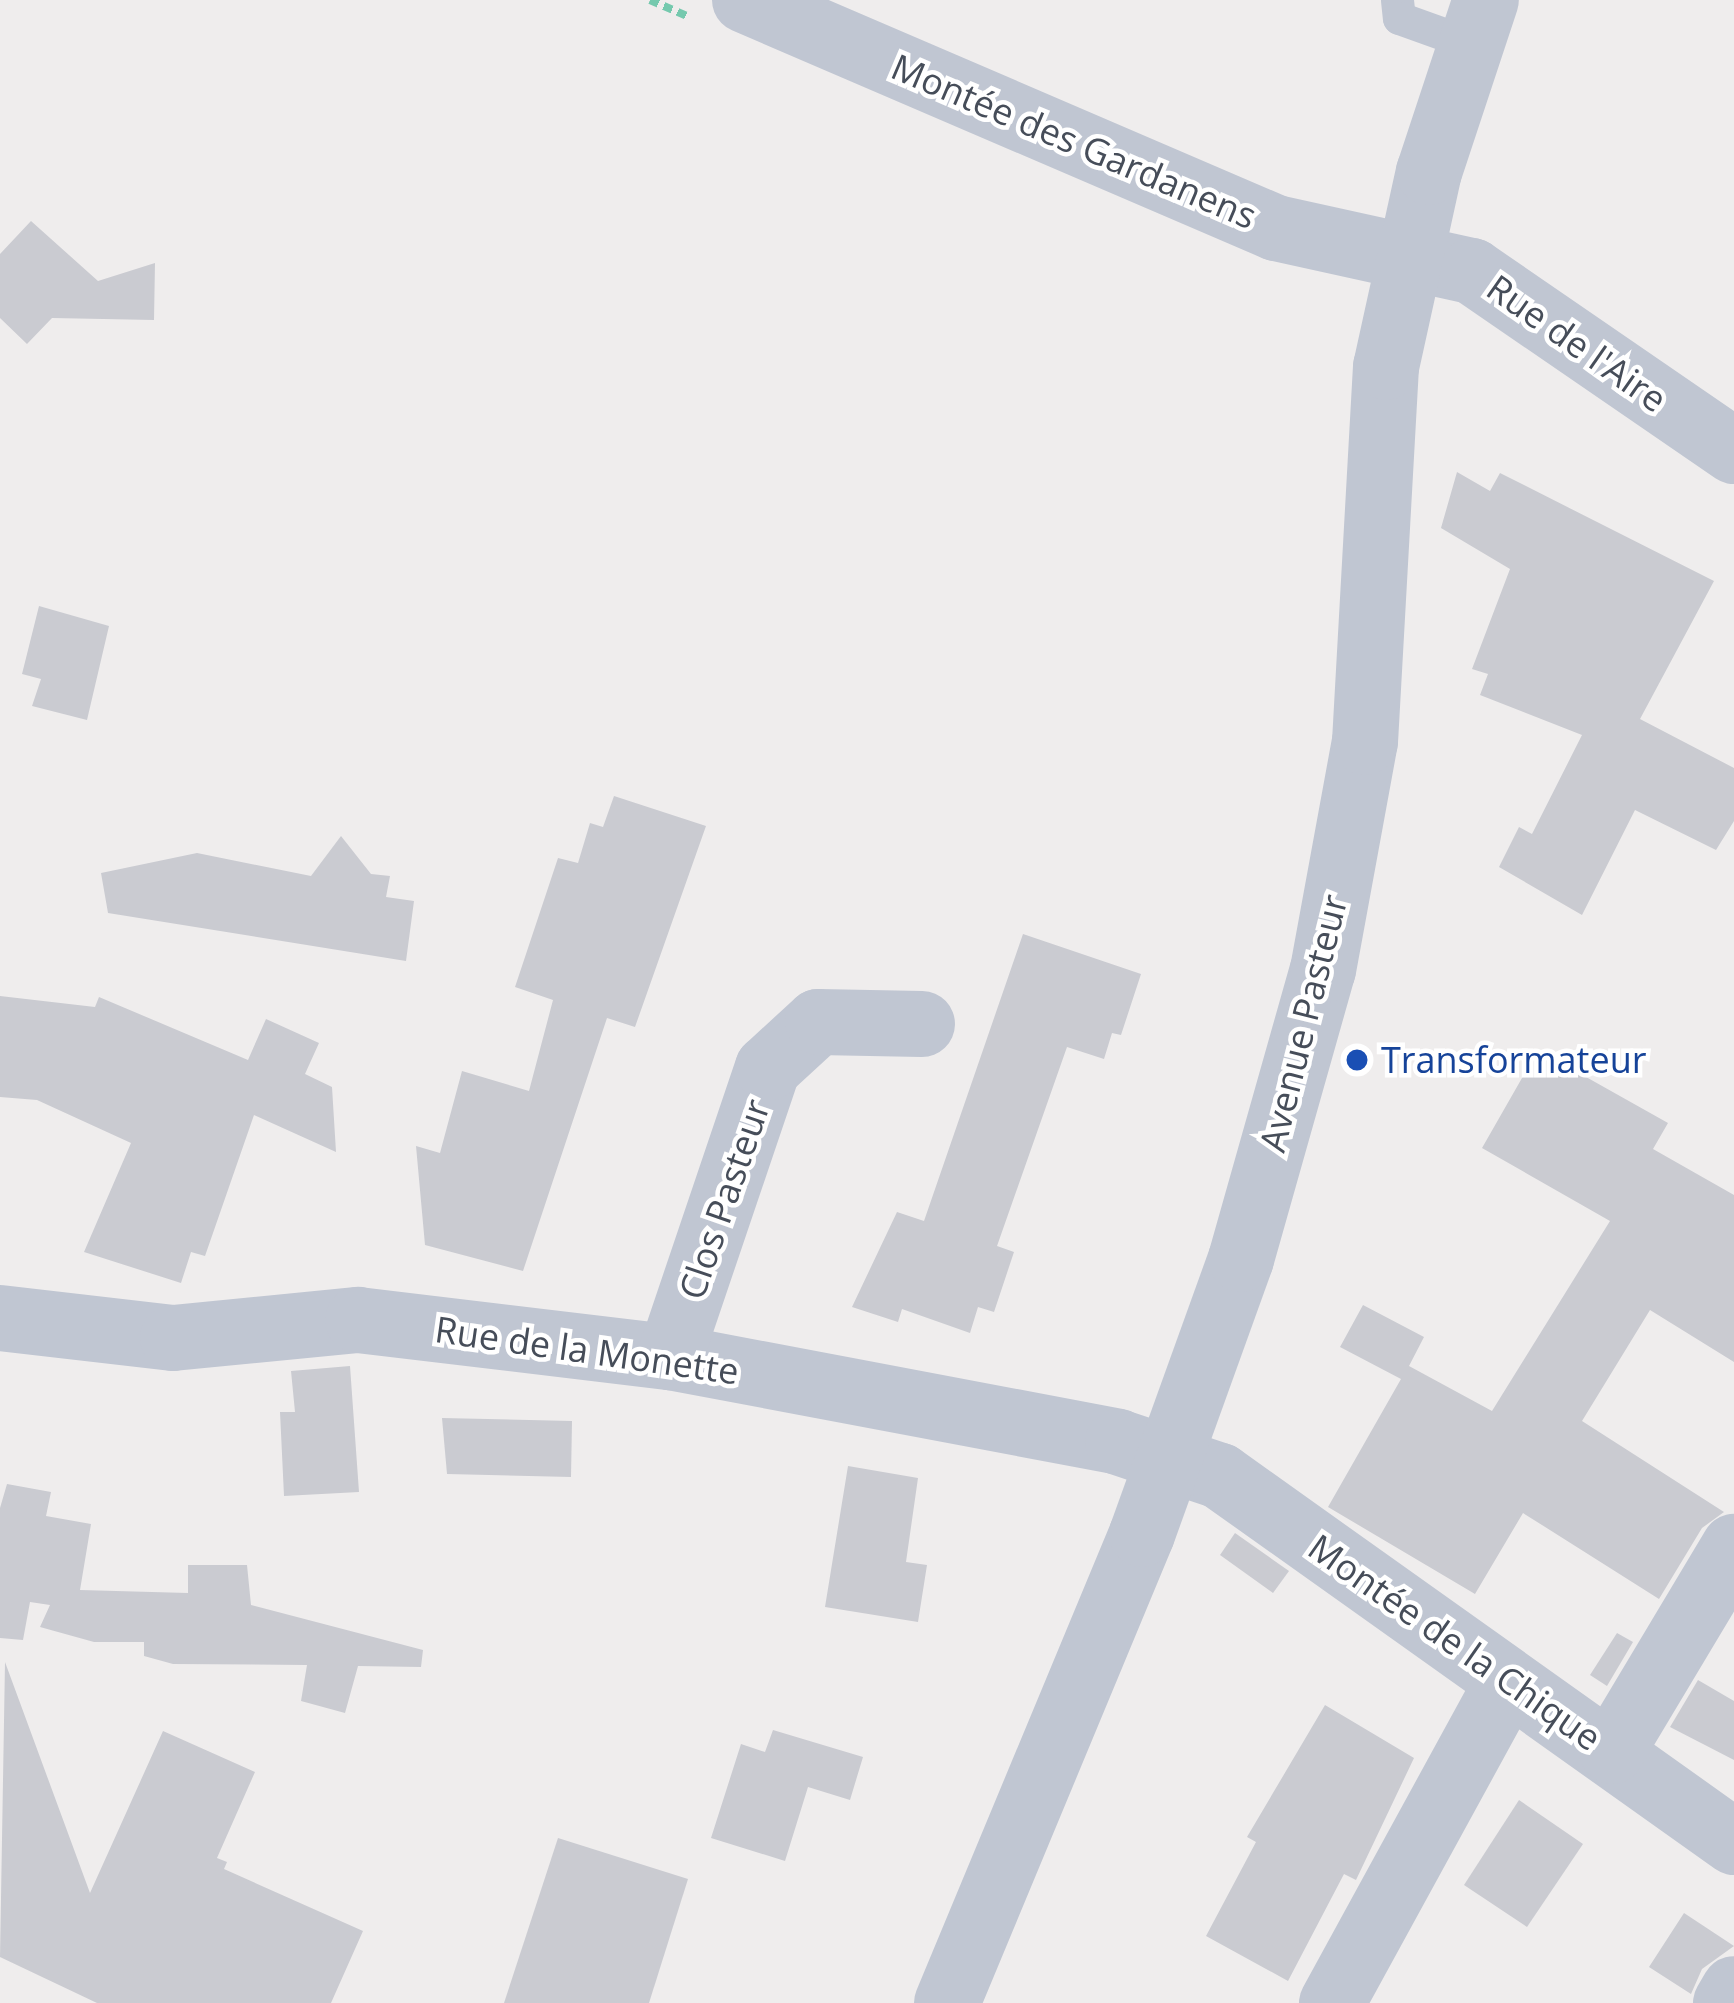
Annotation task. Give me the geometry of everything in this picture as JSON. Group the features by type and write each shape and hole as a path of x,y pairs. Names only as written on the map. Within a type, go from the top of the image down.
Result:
{"street":[{"name":"Montée des Gardanens","path":"745,0 1276,228 1411,255"},
{"name":"Avenue Pasteur","path":"947,2003 1167,1458 1241,1259 1323,970 1365,742 1386,367 1411,255 1477,22"},
{"name":"Rue de l'Aire","path":"1411,255 1472,271 1734,451"},
{"name":"Clos Pasteur","path":"670,1358 768,1068 818,1022 922,1024"},
{"name":"Rue de la Monette","path":"0,1318 173,1338 358,1320 670,1358 1167,1458"},
{"name":"Montée de la Chique","path":"1167,1458 1220,1476 1734,1842"},
{"path":"1612,1751 1734,1547"},
{"path":"1332,2003 1508,1682"},
{"path":"1726,2003 1734,1989"}],"lane":[{"path":"1397,0 1399,18 1477,22"}],"building":[{"path":"31,221 98,281 155,263 154,320 52,318 27,344 0,318 0,254"},
{"path":"1457,472 1490,491 1500,473 1714,581 1640,719 1734,768 1734,821 1716,850 1635,810 1582,915 1499,867 1519,827 1532,834 1582,735 1480,695 1488,674 1472,669 1510,569 1441,528"},
{"path":"39,606 109,626 87,720 32,706 41,679 22,674"},
{"path":"614,796 706,826 635,1027 607,1018 523,1271 425,1245 416,1146 440,1153 462,1071 529,1091 553,1000 515,987 558,858 578,863 590,823 603,827"},
{"path":"341,836 371,874 390,876 386,897 414,901 406,961 108,913 101,873 197,853 311,876"},
{"path":"1023,934 1141,974 1121,1035 1112,1033 1104,1059 1067,1047 997,1246 1014,1252 994,1312 978,1307 970,1333 902,1309 898,1322 852,1307 897,1212 924,1221"},
{"path":"0,996 95,1007 99,997 248,1060 266,1019 319,1043 305,1074 332,1087 336,1152 254,1115 205,1256 191,1252 181,1283 84,1252 131,1143 37,1100 0,1097"},
{"path":"1538,1050 1668,1123 1653,1149 1734,1195 1734,1362 1650,1310 1582,1421 1724,1512 1702,1528 1659,1599 1523,1513 1475,1594 1328,1507 1401,1379 1340,1347 1363,1305 1424,1337 1409,1366 1492,1411 1610,1221 1482,1148"},
{"path":"350,1366 359,1492 284,1496 280,1412 295,1412 291,1371"},
{"path":"442,1418 572,1421 571,1477 447,1474"},
{"path":"848,1466 918,1478 906,1562 927,1565 918,1622 825,1607"},
{"path":"7,1484 51,1492 46,1516 91,1524 80,1590 188,1593 188,1565 247,1565 251,1605 423,1650 421,1667 358,1666 345,1713 301,1701 307,1665 173,1664 144,1656 144,1642 94,1642 40,1627 50,1605 30,1602 23,1640 0,1638 0,1508"},
{"path":"1235,1533 1289,1571 1273,1593 1220,1555"},
{"path":"1617,1633 1633,1642 1607,1686 1590,1675"},
{"path":"5,1662 90,1893 163,1731 255,1772 217,1858 227,1862 224,1869 363,1931 331,2003 97,2003 0,1957"},
{"path":"1698,1680 1734,1701 1734,1760 1670,1727"},
{"path":"1325,1705 1414,1758 1356,1880 1344,1874 1288,1981 1206,1936 1256,1842 1247,1837"},
{"path":"773,1730 863,1757 850,1800 808,1787 785,1861 711,1838 741,1744 765,1752"},
{"path":"1519,1800 1583,1844 1527,1927 1464,1885"},
{"path":"558,1838 688,1879 649,2003 504,2003"},
{"path":"1684,1913 1734,1946 1702,1969 1691,1994 1649,1967"}],"place":[{"name":"Transformateur","path":"1357,1060"}]}
